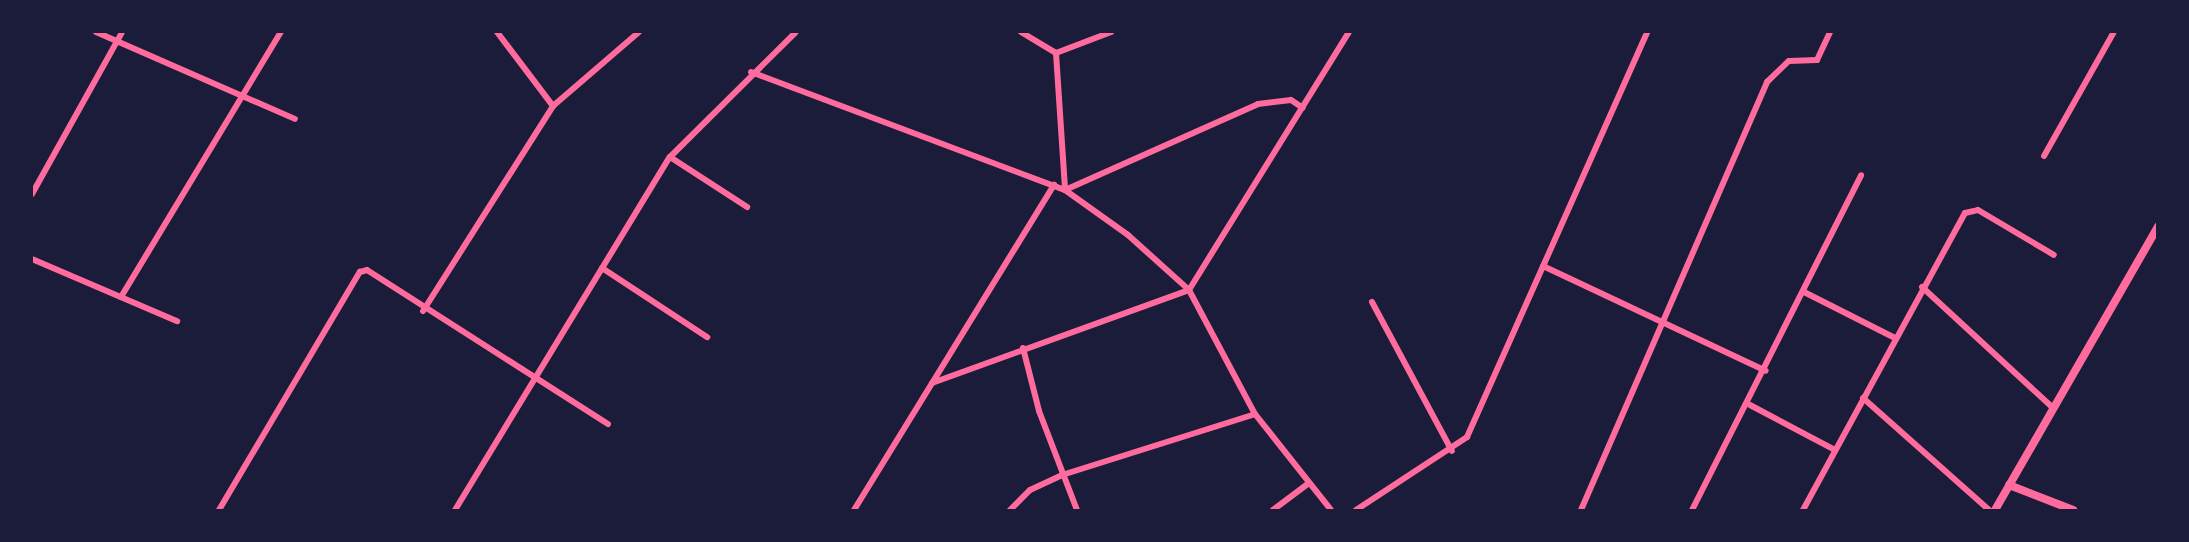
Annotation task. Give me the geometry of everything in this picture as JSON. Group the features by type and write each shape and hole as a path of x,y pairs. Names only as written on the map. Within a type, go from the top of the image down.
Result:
{"street":[{"path":"96,32 295,119"},
{"path":"32,194 122,32"},
{"path":"121,297 281,32"},
{"path":"497,32 553,106"},
{"path":"423,311 553,106 639,32"},
{"path":"455,510 532,379 670,157 751,72 796,32"},
{"path":"1021,32 1056,53"},
{"path":"1056,53 1111,32"},
{"path":"932,383 1189,289 1349,32"},
{"path":"1356,510 1452,451 1466,437 1647,32"},
{"path":"1581,510 1767,82 1789,61 1818,60 1830,32"},
{"path":"2044,156 2114,32"},
{"path":"1056,53 1065,190"},
{"path":"751,72 1065,190 1189,289 1255,414 1331,510"},
{"path":"1065,190 1258,104 1291,100 1303,108"},
{"path":"670,157 747,207"},
{"path":"1692,510 1750,405 1861,175"},
{"path":"854,510 1054,185"},
{"path":"1803,510 1922,287 1971,209 2054,255"},
{"path":"1994,510 2158,226"},
{"path":"32,259 177,321"},
{"path":"1543,266 1766,371"},
{"path":"602,268 707,337"},
{"path":"219,510 360,272 375,271 423,311 608,424"},
{"path":"1922,287 2053,408"},
{"path":"1804,292 1895,338"},
{"path":"1372,302 1452,451"},
{"path":"1023,348 1062,475 1077,510"},
{"path":"1863,398 1989,510"},
{"path":"1750,405 1835,450"},
{"path":"1010,510 1030,490 1062,475 1255,414"},
{"path":"1273,510 1309,483"},
{"path":"2009,485 2073,510"}]}
